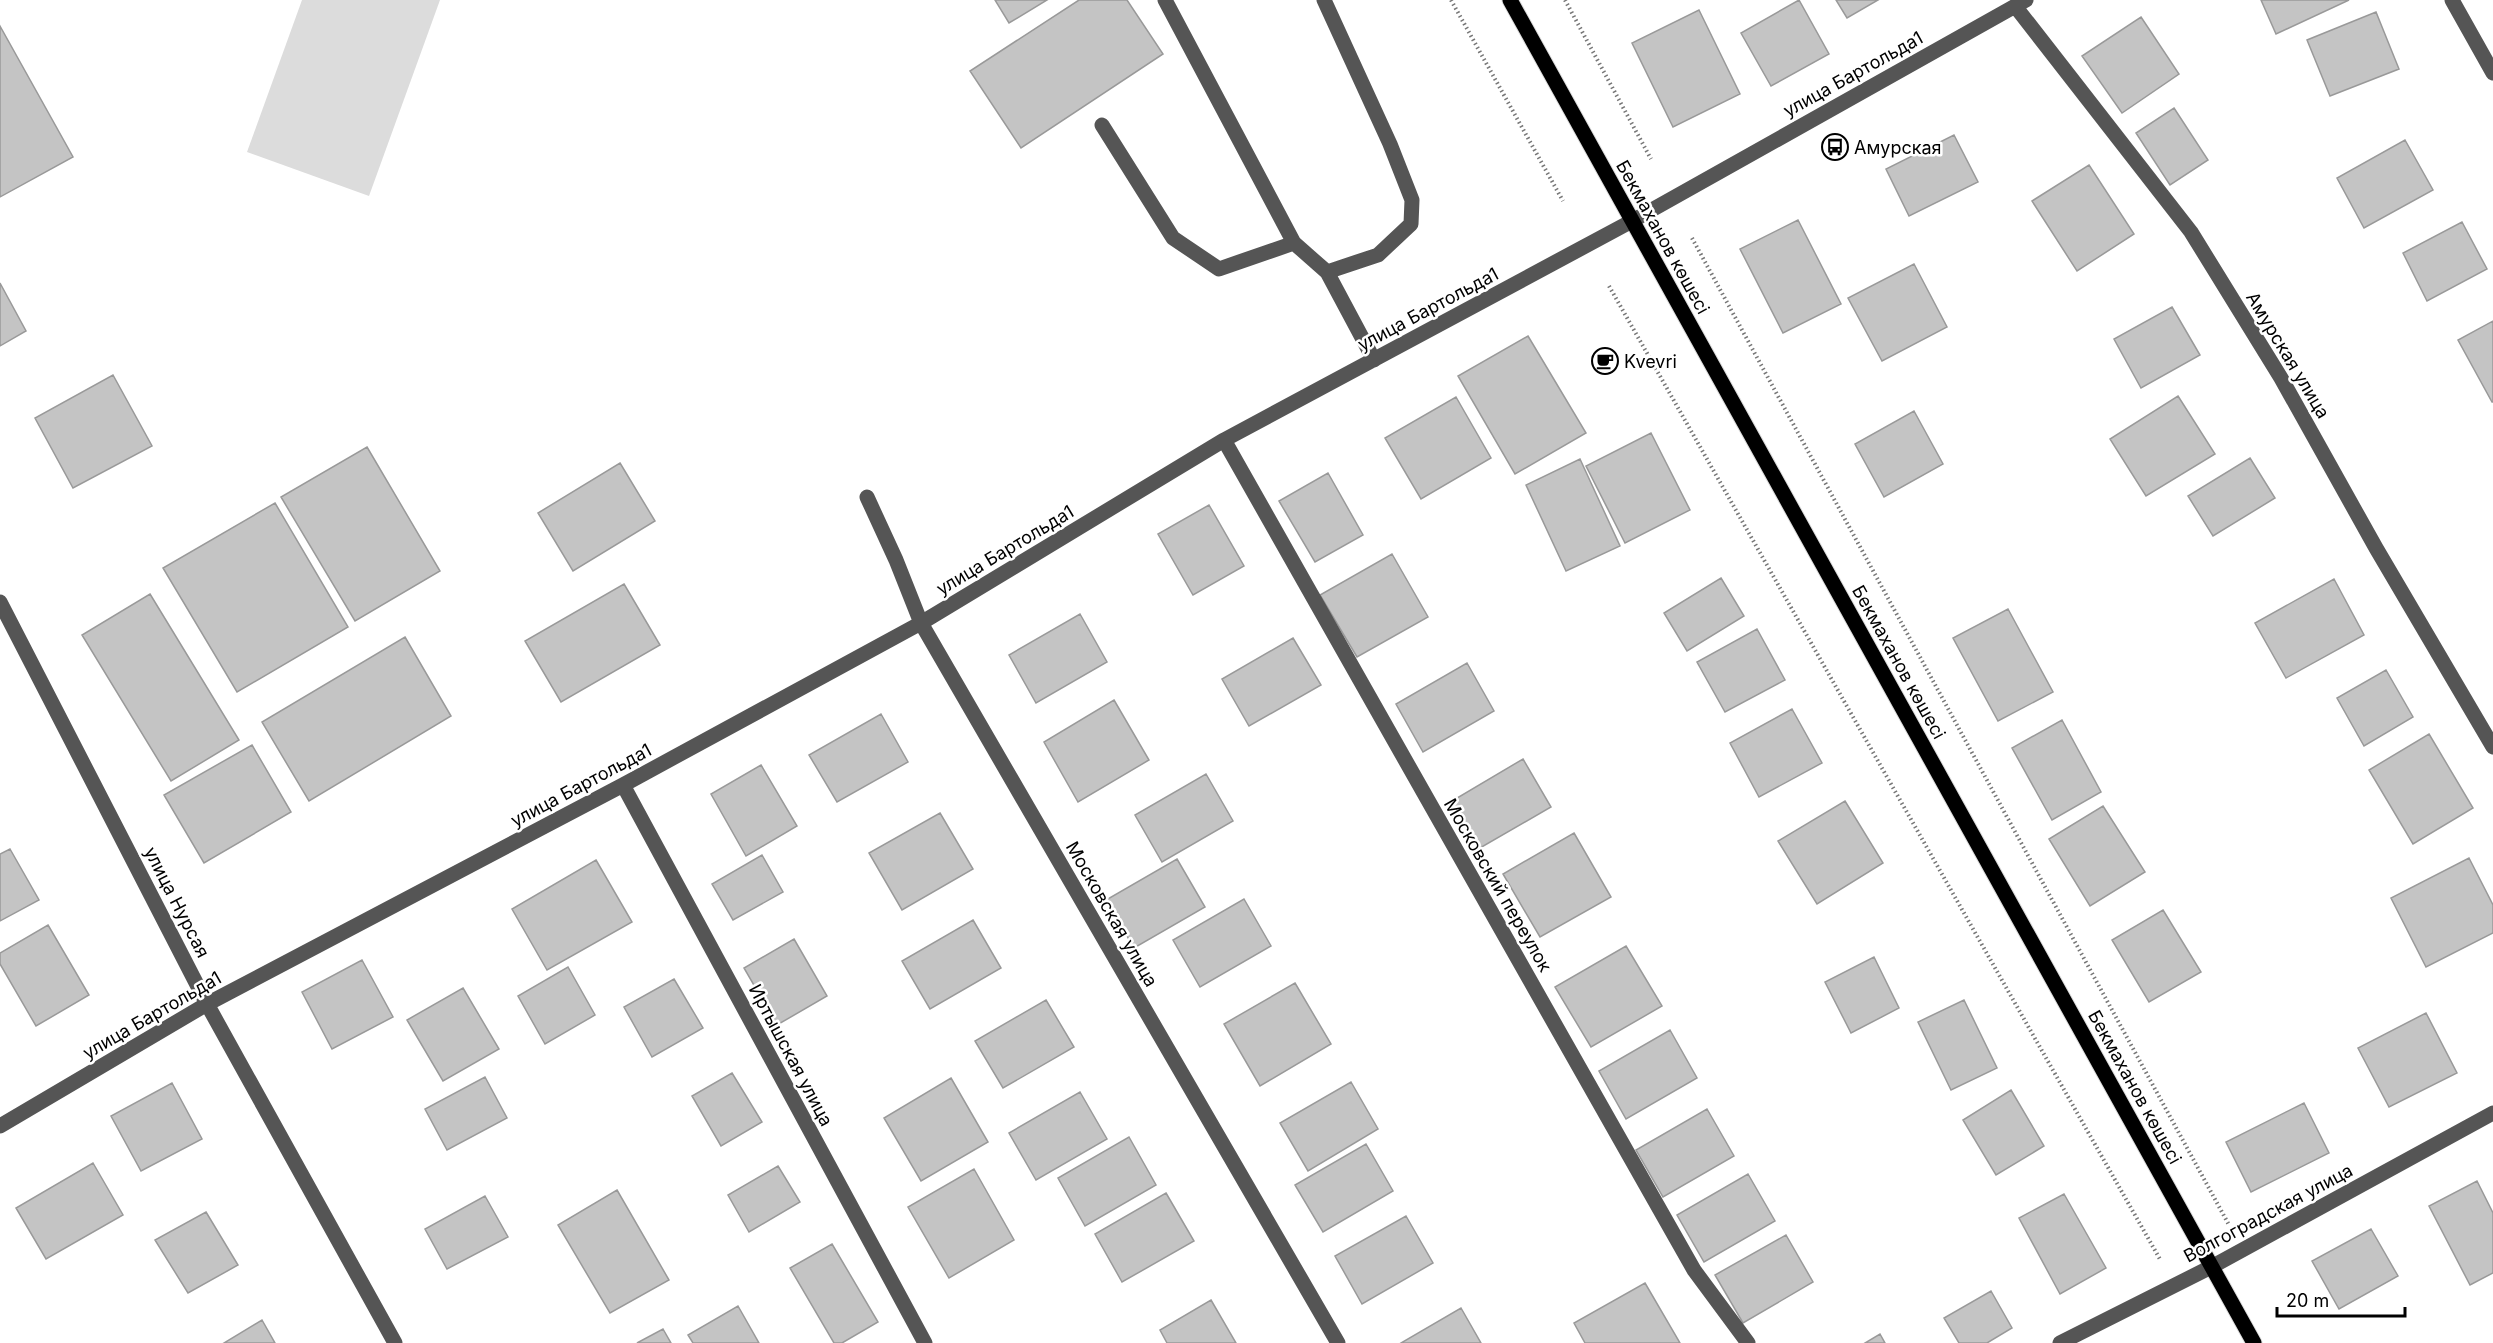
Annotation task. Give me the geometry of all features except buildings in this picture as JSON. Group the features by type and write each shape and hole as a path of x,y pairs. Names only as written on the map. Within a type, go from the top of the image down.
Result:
{"main road":[{"name":"Бекмаханов көшесі","path":"1510,0 2254,1343"}],"street":[{"path":"1165,0 1294,243 1327,272 1374,360"},
{"path":"1324,0 1390,144 1412,200 1411,224 1378,255 1327,272"},
{"path":"2452,0 2493,74"},
{"name":"улица Бартольда1","path":"0,1126 207,1004 623,785 921,623 1224,441 1632,221 2021,3"},
{"name":"Амурская улица","path":"2021,3 2191,232 2280,378 2376,548 2493,747"},
{"path":"1102,125 1173,238 1219,269 1294,243"},
{"name":"Московский переулок","path":"1224,441 1694,1270 1748,1343"},
{"name":"Московская улица","path":"867,497 897,560 921,623 1338,1343"},
{"name":"улица Нурсая","path":"0,602 207,1004 395,1343"},
{"name":"Иртышская улица","path":"623,785 925,1343"},
{"name":"Волгоградская улица","path":"2060,1343 2213,1266 2493,1113"}],"path":[{"path":"1451,0 1563,201"},
{"path":"1565,0 1652,159"},
{"path":"1692,238 2242,1250"},
{"path":"1609,286 2175,1285"}],"shaded area":[{"path":"302,0 440,0 369,196 247,152"}],"place":[{"name":"Амурская","path":"1835,147"},
{"name":"Kvevri","path":"1605,361"}]}
